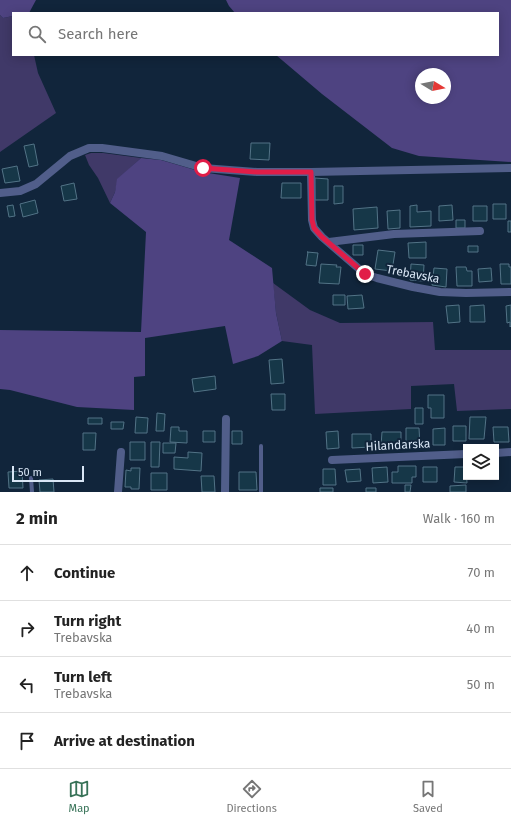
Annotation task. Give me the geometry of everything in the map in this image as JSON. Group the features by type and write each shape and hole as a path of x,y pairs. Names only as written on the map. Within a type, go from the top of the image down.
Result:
{"street":[{"path":"0,193 20,191 36,184 70,156 89,148 102,148 162,156 203,168 257,172 511,168"},
{"name":"Trebavska","path":"311,172 312,220 314,228 322,237 365,274 413,287 440,292 511,292"},
{"path":"329,242 394,234 480,231"},
{"path":"225,492 226,419"},
{"path":"118,492 121,452"},
{"path":"499,453 511,452"},
{"name":"Hilandarska","path":"332,460 463,454"}],"lane":[{"path":"261,446 261,492"},
{"path":"31,478 32,492"}],"shaded area":[{"path":"0,0 36,0 30,12 12,12 12,16 3,18 0,15"},
{"path":"226,0 511,0 511,162 419,156 392,148 322,94 277,56 499,56 499,12 234,12"},
{"path":"0,15 3,18 12,16 12,56 34,56 38,73 56,113 0,152"},
{"path":"91,153 141,158 118,179 115,192 110,203 85,155"},
{"path":"141,158 161,160 202,172 240,178 229,240 272,268 276,313 282,341 258,356 233,364 225,326 145,338 145,376 134,377 134,410 77,407 10,390 0,389 0,330 141,332 146,232 110,203 115,192 117,179"},
{"path":"273,283 310,310 340,323 433,322 435,350 511,350 511,409 457,411 454,384 411,386 411,409 315,414 312,345 282,341 276,313"}],"building":[{"path":"251,143 270,143 269,160 250,159"},
{"path":"34,144 38,165 29,167 24,146"},
{"path":"17,166 20,181 5,183 2,169"},
{"path":"315,178 328,179 328,200 315,200"},
{"path":"74,183 77,199 64,201 61,186"},
{"path":"282,183 301,183 301,198 281,198"},
{"path":"334,186 343,186 343,203 334,204"},
{"path":"35,200 38,213 23,217 20,204"},
{"path":"493,204 506,204 506,219 493,219"},
{"path":"13,205 15,216 9,217 7,206"},
{"path":"417,205 417,212 431,211 431,226 410,227 410,206"},
{"path":"452,205 453,220 439,221 439,206"},
{"path":"473,206 487,206 487,221 473,221"},
{"path":"377,207 378,228 354,230 353,209"},
{"path":"400,210 400,228 388,229 387,211"},
{"path":"456,220 465,220 465,228 456,228"},
{"path":"508,221 511,221 511,232 508,232"},
{"path":"426,242 426,258 409,258 408,243"},
{"path":"353,245 363,245 363,255 353,255"},
{"path":"468,246 478,246 478,252 468,252"},
{"path":"378,250 395,252 392,271 375,269"},
{"path":"308,252 318,253 316,266 306,265"},
{"path":"321,264 337,265 336,267 341,267 339,284 319,283"},
{"path":"411,264 424,265 423,281 410,280"},
{"path":"500,264 509,264 509,267 511,267 511,284 501,284"},
{"path":"456,267 466,267 467,271 472,271 472,286 457,286"},
{"path":"434,268 447,269 446,287 432,285"},
{"path":"491,268 492,281 479,282 478,269"},
{"path":"333,295 345,295 345,305 333,305"},
{"path":"362,295 364,308 348,309 347,296"},
{"path":"459,305 460,322 448,323 446,306"},
{"path":"484,305 485,322 470,322 470,306"},
{"path":"511,305 510,327 510,322 507,323 506,306"},
{"path":"282,359 284,383 271,384 269,360"},
{"path":"215,376 216,389 194,392 192,379"},
{"path":"271,394 285,394 285,410 272,410"},
{"path":"428,395 444,395 444,418 431,418 431,408 428,408"},
{"path":"415,408 423,408 423,424 415,424"},
{"path":"157,413 165,414 164,431 156,431"},
{"path":"136,417 148,418 147,433 135,433"},
{"path":"470,417 486,417 484,439 469,439"},
{"path":"88,418 102,418 102,424 88,424"},
{"path":"111,422 124,422 123,429 111,429"},
{"path":"453,426 466,426 466,441 453,441"},
{"path":"171,427 179,427 179,431 187,431 187,443 170,442"},
{"path":"493,427 508,427 509,442 494,442"},
{"path":"406,428 419,428 420,446 406,446"},
{"path":"445,428 445,445 433,445 433,429"},
{"path":"203,431 215,431 215,442 203,442"},
{"path":"232,431 242,431 242,444 232,444"},
{"path":"338,431 339,448 327,449 326,432"},
{"path":"382,432 401,432 401,446 381,446"},
{"path":"83,433 96,433 95,450 83,450"},
{"path":"352,434 371,434 371,447 352,448"},
{"path":"130,442 145,442 145,460 130,460"},
{"path":"151,442 160,442 159,467 151,467"},
{"path":"163,443 176,443 175,453 163,453"},
{"path":"188,452 202,453 201,471 174,469 174,457 188,458"},
{"path":"398,466 416,466 416,477 412,477 412,483 392,483 392,472 398,472"},
{"path":"387,467 388,482 373,483 372,468"},
{"path":"423,467 437,467 437,482 423,482"},
{"path":"455,467 463,467 463,480 467,480 467,483 454,482"},
{"path":"131,468 140,468 139,489 125,487 126,470 131,471"},
{"path":"323,469 335,469 336,485 323,485"},
{"path":"360,469 361,481 347,482 345,470"},
{"path":"22,471 23,488 9,488 8,472"},
{"path":"239,472 256,472 257,490 239,490"},
{"path":"151,473 167,473 167,490 151,490"},
{"path":"201,476 214,476 215,492 202,492"},
{"path":"53,479 54,492 40,492 39,480"},
{"path":"405,485 411,485 410,492 405,492"},
{"path":"466,485 466,492 450,492 450,486"},
{"path":"320,488 333,488 333,492 320,492"},
{"path":"366,488 376,488 376,492 366,492"}],"route":[{"path":"203,168 257,172 311,172 312,220 314,228 322,237 365,274"}]}
